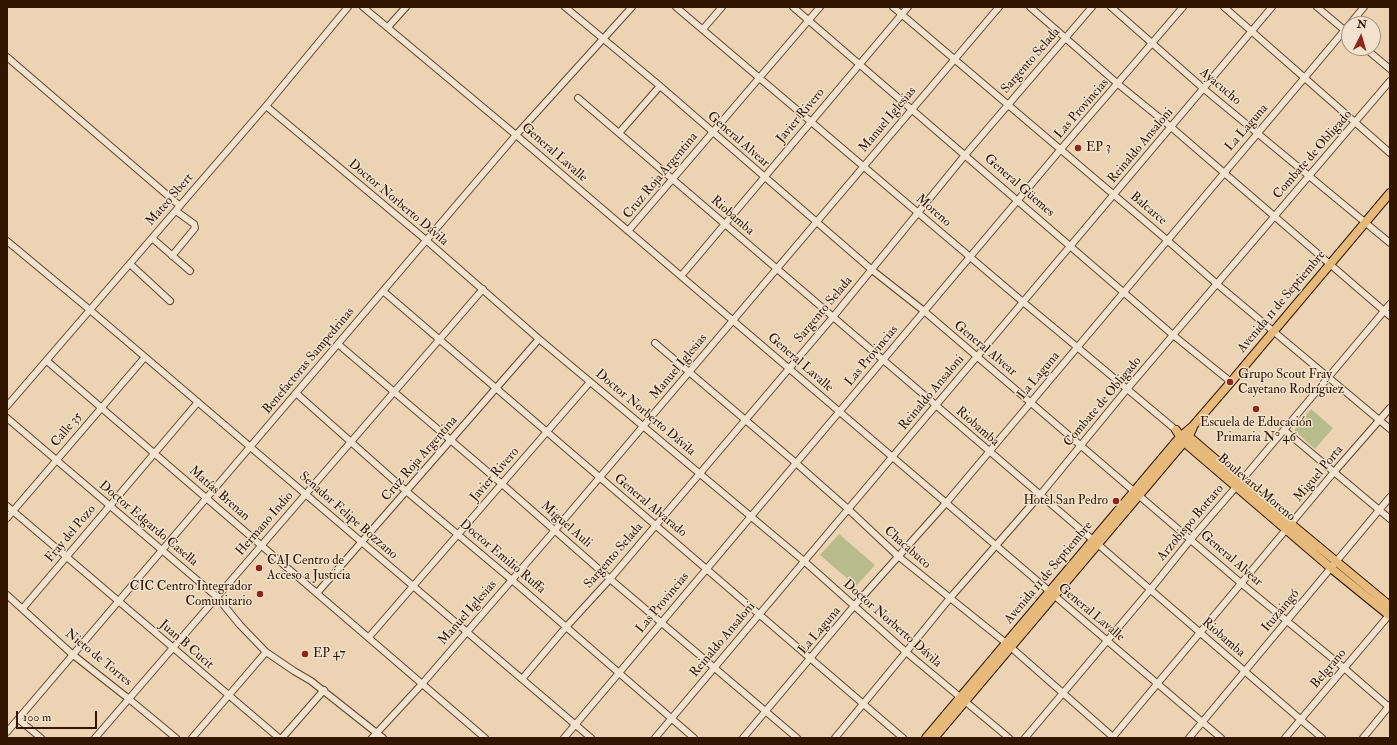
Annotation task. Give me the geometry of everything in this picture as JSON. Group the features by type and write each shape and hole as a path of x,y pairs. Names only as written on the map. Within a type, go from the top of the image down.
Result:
{"main road":[{"name":"Avenida 11 de Septiembre","path":"926,738 963,699 1390,192"},
{"name":"Boulevard Moreno","path":"1183,436 1390,615"},
{"name":"Boulevard Moreno","path":"1334,565 1390,606"},
{"name":"Avenida 11 de Septiembre","path":"934,738 963,699"}],"street":[{"name":"Mateo Sbert","path":"7,406 266,106 348,7"},
{"name":"General Lavalle","path":"363,7 516,135 1221,738"},
{"path":"388,27 406,7"},
{"name":"General Alvear","path":"565,7 660,86 872,270 924,311 1031,402 1242,584 1390,707"},
{"name":"Benefactoras Sampedrinas","path":"7,732 516,135 632,7"},
{"name":"Moreno","path":"676,7 863,167 1183,436"},
{"path":"703,29 722,7"},
{"name":"General Güemes","path":"793,7 1174,335 1231,382"},
{"name":"Cruz Roja Argentina","path":"628,231 820,7"},
{"name":"Balcarce","path":"893,7 1168,240 1217,284 1274,330 1390,429"},
{"name":"Javier Rivero","path":"680,276 908,7"},
{"name":"Manuel Iglesias","path":"372,738 422,684 555,530 999,7"},
{"path":"1030,7 1390,316"},
{"name":"Sargento Selada","path":"522,678 610,579 833,317 1007,105 1092,7"},
{"name":"Ayacucho","path":"1111,7 1204,89 1390,243"},
{"name":"Las Provincias","path":"564,738 1060,149 1118,84 1183,7"},
{"path":"1224,7 1390,153"},
{"name":"Reinaldo Ansaloni","path":"655,738 1272,7"},
{"path":"1317,7 1341,27"},
{"name":"La Laguna","path":"1357,16 1364,7"},
{"name":"La Laguna","path":"743,738 811,659 854,606 946,503 1257,133 1305,77 1341,38"},
{"path":"1375,56 1390,69"},
{"path":"7,57 178,208 194,224 195,228 172,256"},
{"name":"Combate de Obligado","path":"835,738 950,598 1040,495 1127,389 1390,81"},
{"path":"619,133 660,86"},
{"name":"Riobamba","path":"578,98 989,452 1096,542 1322,738"},
{"name":"Doctor Norberto Dávila","path":"266,106 426,240 539,339 804,561 906,652 1010,738"},
{"path":"152,238 190,271"},
{"name":"Senador Felipe Bozzano","path":"7,241 90,310 591,738"},
{"path":"130,264 170,301"},
{"name":"Hermano Indio","path":"96,738 483,289"},
{"name":"General Alvarado","path":"383,291 903,738"},
{"name":"Arzobispo Bottaro","path":"1025,738 1390,304"},
{"name":"Cruz Roja Argentina","path":"317,593 539,339"},
{"name":"Chacabuco","path":"655,343 796,463 898,556 1008,646 1113,738"},
{"name":"Miguel Auli","path":"338,344 797,738"},
{"name":"Calle 35","path":"7,518 144,356"},
{"name":"Matías Brenan","path":"47,361 485,738"},
{"name":"Javier Rivero","path":"369,637 590,382"},
{"name":"Doctor Emilio Ruffa","path":"296,393 406,491 512,580 694,738"},
{"name":"Fray del Pozo","path":"22,608 198,402"},
{"name":"Miguel Porta","path":"1113,738 1157,683 1242,584 1334,472 1390,408"},
{"name":"Doctor Edgardo Casella","path":"7,418 217,597 240,625 266,652 324,690 383,738"},
{"path":"1284,430 1390,519"},
{"name":"Ituzaingó","path":"1189,738 1390,497"},
{"name":"Juan B Cucit","path":"7,506 280,738"},
{"name":"Nieto de Torres","path":"7,594 72,654 176,738"},
{"name":"Belgrano","path":"1285,738 1390,615"},
{"path":"192,738 266,652"},
{"path":"280,738 324,690"},
{"path":"1362,738 1390,707"},
{"path":"18,719 42,738"}],"green space":[{"path":"1311,409 1333,428 1315,449 1294,430"},
{"path":"839,534 875,565 856,586 820,555"}],"place":[{"name":"EP 3","path":"1078,148"},
{"name":"Grupo Scout Fray Cayetano Rodríguez","path":"1230,382"},
{"name":"Escuela de Educación Primaria N° 46","path":"1256,409"},
{"name":"Hotel San Pedro","path":"1116,501"},
{"name":"CAJ Centro de Acceso a Justicia","path":"259,568"},
{"name":"CIC Centro Integrador Comunitario","path":"260,594"},
{"name":"EP 47","path":"305,654"}]}
